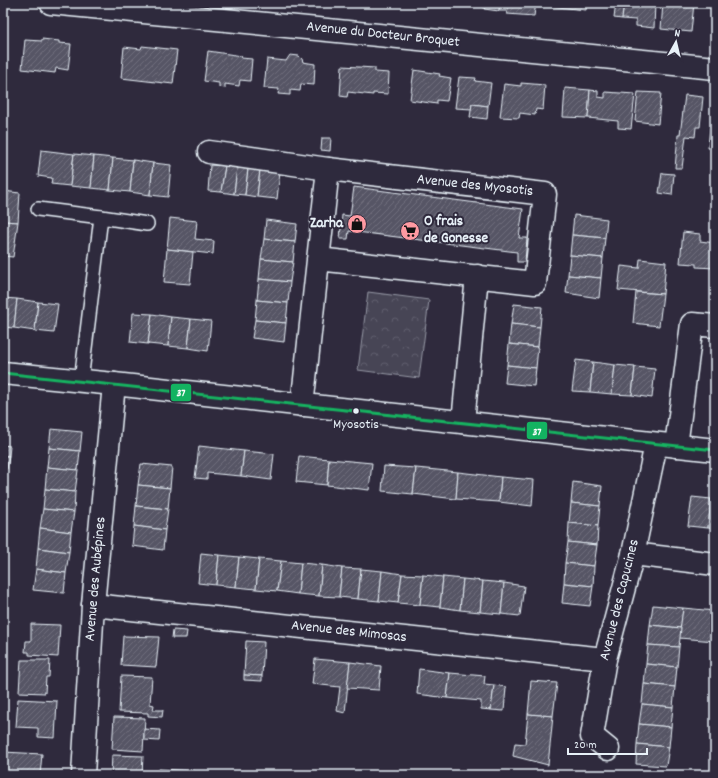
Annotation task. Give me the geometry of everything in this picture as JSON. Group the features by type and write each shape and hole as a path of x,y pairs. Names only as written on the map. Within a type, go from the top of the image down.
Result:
{"street":[{"name":"Avenue du Docteur Broquet","path":"51,3 715,68"},
{"name":"Avenue des Myosotis","path":"208,152 328,169 545,194 535,283 318,259"},
{"path":"302,404 328,169"},
{"path":"463,422 477,276"},
{"name":"Avenue des Capucines","path":"608,749 592,736 605,659 633,554 666,445 692,324 715,326"},
{"path":"3,373 81,380 715,450"},
{"name":"Avenue des Aubépines","path":"83,775 93,605 114,384"},
{"path":"633,554 715,564"},
{"name":"Avenue des Mimosas","path":"93,605 605,659"}],"lane":[{"path":"38,209 147,224"},
{"path":"81,380 101,217"}],"green space":[{"path":"368,292 429,300 419,378 358,370"}],"building":[{"path":"469,3 500,3 499,11 484,9 485,6"},
{"path":"500,3 509,3 508,11 499,11"},
{"path":"509,3 536,3 534,16 507,14"},
{"path":"548,3 587,3 586,10 548,6"},
{"path":"616,3 624,3 622,19 614,18"},
{"path":"624,3 655,3 654,28 636,26 636,20 622,19"},
{"path":"663,3 694,3 691,32 661,29"},
{"path":"714,21 715,22 715,48 712,47"},
{"path":"42,39 71,44 68,70 56,68 55,73 22,69 25,40 42,41"},
{"path":"142,46 177,50 173,84 121,78 124,47 141,49"},
{"path":"208,51 252,59 250,81 240,80 239,86 225,84 225,88 219,87 219,83 204,81"},
{"path":"290,55 299,56 303,62 315,64 314,85 301,84 300,91 290,90 290,95 278,94 279,89 264,88 267,59 286,61"},
{"path":"342,66 375,68 375,72 389,73 388,94 373,93 373,95 348,92 347,97 340,96"},
{"path":"414,70 440,74 439,76 451,78 447,101 437,100 437,104 410,100"},
{"path":"459,77 476,78 475,81 491,83 488,106 472,104 472,109 455,108"},
{"path":"521,83 545,85 543,110 536,109 535,115 520,113 519,118 500,117 504,84 521,86"},
{"path":"565,88 590,90 588,118 563,117"},
{"path":"590,90 598,91 598,97 605,98 605,92 635,94 631,129 618,128 618,121 588,118"},
{"path":"638,92 661,93 658,124 635,121"},
{"path":"685,95 703,97 700,127 696,127 695,137 686,136 682,168 675,168 678,135 680,135"},
{"path":"472,104 488,106 487,119 470,117"},
{"path":"710,127 715,127 715,149 708,148"},
{"path":"322,138 331,138 330,151 321,150"},
{"path":"41,150 74,154 70,186 51,184 52,178 38,176"},
{"path":"74,154 94,156 91,188 70,186"},
{"path":"94,156 113,158 110,190 91,188"},
{"path":"113,158 133,160 130,192 110,190"},
{"path":"133,160 153,163 150,195 130,192"},
{"path":"153,163 171,165 168,197 150,195"},
{"path":"210,165 225,166 221,192 208,191"},
{"path":"225,166 237,168 234,194 221,192"},
{"path":"237,168 248,169 245,195 234,194"},
{"path":"248,169 260,170 257,197 245,195"},
{"path":"260,170 280,172 277,199 257,197"},
{"path":"662,173 674,174 672,195 659,193"},
{"path":"354,187 523,209 519,238 527,238 525,262 517,262 517,252 349,231 348,239 340,239 342,215 350,216"},
{"path":"3,191 20,193 18,222 3,221"},
{"path":"574,215 607,219 605,238 572,235"},
{"path":"170,218 197,221 195,239 214,241 213,254 167,249"},
{"path":"266,220 297,224 295,242 264,239"},
{"path":"3,221 18,222 13,257 3,256"},
{"path":"683,232 700,234 700,241 715,243 715,268 696,267 696,264 680,263"},
{"path":"572,235 605,238 603,258 570,255"},
{"path":"264,239 295,242 293,262 261,259"},
{"path":"167,249 193,252 190,284 164,282"},
{"path":"570,255 603,258 601,278 568,275"},
{"path":"261,259 293,262 290,282 259,279"},
{"path":"640,259 666,262 663,294 618,290 621,266 639,268"},
{"path":"568,275 601,278 599,298 566,293"},
{"path":"259,279 290,282 288,303 257,300"},
{"path":"636,292 663,294 659,326 633,323"},
{"path":"3,298 17,299 14,328 3,327"},
{"path":"17,299 38,302 35,331 14,328"},
{"path":"257,300 288,303 286,323 255,320"},
{"path":"38,302 58,304 54,333 35,331"},
{"path":"514,304 542,307 540,327 511,324"},
{"path":"133,313 152,314 148,344 130,342"},
{"path":"152,314 171,317 168,346 148,344"},
{"path":"171,317 191,319 188,348 168,346"},
{"path":"191,319 211,321 208,351 188,348"},
{"path":"255,320 286,323 284,342 252,338"},
{"path":"511,324 540,327 538,347 509,344"},
{"path":"509,344 538,347 536,368 507,365"},
{"path":"576,360 593,362 590,392 572,391"},
{"path":"593,362 615,365 612,394 590,392"},
{"path":"507,365 536,368 534,386 505,383"},
{"path":"615,365 635,367 632,395 612,394"},
{"path":"635,367 655,369 652,398 632,395"},
{"path":"51,429 82,432 80,451 49,448"},
{"path":"3,445 10,446 9,456 3,456"},
{"path":"199,446 244,451 241,476 207,473 207,479 195,478"},
{"path":"49,448 80,451 78,470 47,467"},
{"path":"244,451 274,454 271,480 241,476"},
{"path":"3,456 9,456 7,469 3,469"},
{"path":"299,456 329,459 327,485 296,482"},
{"path":"329,459 372,463 369,490 327,485"},
{"path":"141,464 172,467 170,488 138,485"},
{"path":"384,466 416,468 413,494 382,491"},
{"path":"47,467 78,470 75,492 45,489"},
{"path":"416,468 458,472 456,499 413,494"},
{"path":"458,472 501,477 499,502 456,499"},
{"path":"501,477 534,480 532,506 499,502"},
{"path":"573,482 602,486 600,506 571,503"},
{"path":"138,485 170,488 168,509 136,506"},
{"path":"45,489 75,492 74,512 43,509"},
{"path":"692,497 711,499 708,528 688,526"},
{"path":"711,499 715,499 715,529 708,528"},
{"path":"571,503 600,506 598,526 569,523"},
{"path":"136,506 168,509 165,530 134,526"},
{"path":"43,509 74,512 71,532 40,528"},
{"path":"569,523 598,526 597,545 568,542"},
{"path":"134,526 165,530 163,550 132,546"},
{"path":"40,528 71,532 69,552 38,548"},
{"path":"568,542 597,545 594,566 565,563"},
{"path":"38,548 69,552 66,573 36,569"},
{"path":"201,553 219,555 216,585 198,583"},
{"path":"219,555 239,557 236,587 216,585"},
{"path":"239,557 259,559 256,589 236,587"},
{"path":"259,559 281,561 277,591 256,589"},
{"path":"281,561 301,563 298,594 277,591"},
{"path":"301,563 322,565 319,596 298,594"},
{"path":"565,563 594,566 593,586 564,583"},
{"path":"322,565 342,568 339,597 319,596"},
{"path":"342,568 361,569 358,599 339,597"},
{"path":"36,569 66,573 64,593 33,590"},
{"path":"361,569 382,571 379,601 358,599"},
{"path":"382,571 402,574 398,603 379,601"},
{"path":"402,574 423,575 420,605 398,603"},
{"path":"423,575 443,577 440,607 420,605"},
{"path":"443,577 463,579 460,610 440,607"},
{"path":"463,579 483,581 480,612 460,610"},
{"path":"483,581 504,583 501,614 480,612"},
{"path":"504,583 524,586 520,616 501,614"},
{"path":"564,583 593,586 590,606 562,603"},
{"path":"653,605 683,608 681,628 650,625"},
{"path":"683,608 715,611 715,641 679,638"},
{"path":"31,624 60,625 58,657 29,655 29,652 25,652 26,641 31,641"},
{"path":"650,625 681,628 679,647 648,645"},
{"path":"173,630 187,631 186,638 172,638"},
{"path":"123,636 159,637 156,667 121,665"},
{"path":"246,641 264,642 262,676 244,675"},
{"path":"648,645 679,647 677,667 646,664"},
{"path":"315,659 350,662 345,713 337,711 340,687 312,684"},
{"path":"21,660 50,660 49,677 46,677 45,693 19,692"},
{"path":"350,662 381,666 379,690 347,688"},
{"path":"646,664 677,667 675,687 644,684"},
{"path":"419,669 450,673 447,698 417,694"},
{"path":"450,673 485,676 484,684 494,685 491,710 481,709 481,701 447,698"},
{"path":"244,675 262,676 262,681 244,680"},
{"path":"121,676 152,677 150,704 154,705 153,710 163,710 162,717 148,716 148,713 119,712"},
{"path":"531,681 557,683 553,716 528,714"},
{"path":"644,684 675,687 673,707 642,704"},
{"path":"494,685 506,687 504,711 491,710"},
{"path":"18,699 57,701 55,738 38,737 38,728 16,727"},
{"path":"642,704 673,707 671,727 639,724"},
{"path":"528,714 553,716 548,765 513,756 515,743 525,744"},
{"path":"114,717 145,718 143,751 112,749"},
{"path":"639,724 671,727 669,747 637,744"},
{"path":"144,729 160,730 159,741 144,740"},
{"path":"637,744 669,747 666,766 636,764"},
{"path":"3,752 42,754 40,775 3,775"},
{"path":"112,755 143,756 142,775 111,775"},
{"path":"159,769 194,771 194,775 159,775"}],"transit line":[{"name":"37","path":"3,373 715,450"}],"place":[{"name":"Zarha","path":"357,224"},
{"name":"O frais de Gonesse","path":"410,231"},
{"name":"Myosotis","path":"356,411"}]}
